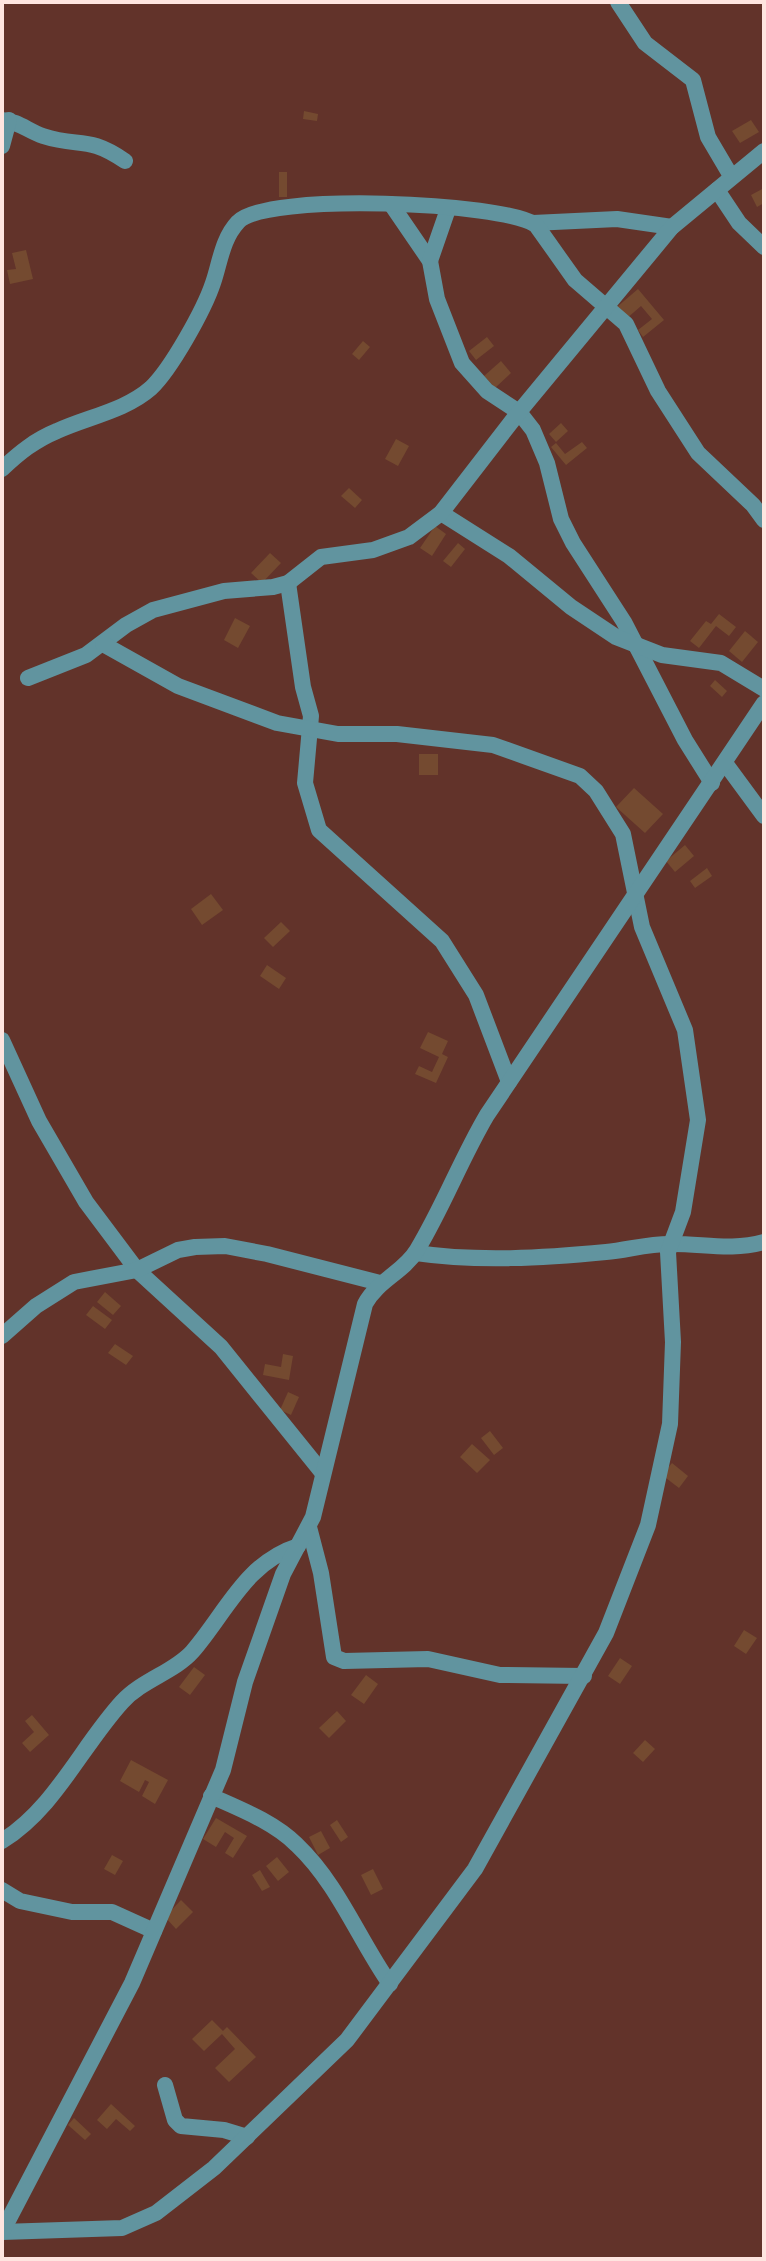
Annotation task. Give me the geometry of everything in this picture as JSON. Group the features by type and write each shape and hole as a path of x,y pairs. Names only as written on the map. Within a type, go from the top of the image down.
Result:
{"street":[{"path":"618,2 645,43 693,80 708,137 731,176"},
{"path":"2,146 6,120 43,136 102,145 125,161"},
{"path":"28,678 75,661 153,610 191,597 288,583 321,557 391,545 409,537 441,513 604,306 672,227 764,151"},
{"path":"717,190 739,223 764,247"},
{"path":"2,469 39,439 133,400 152,387 199,315 223,246 238,221 247,214 318,204 391,204 448,209 533,223 617,219 672,227"},
{"path":"391,204 430,261 437,299 462,363 487,391 519,412 540,445 561,519 573,543 624,622 712,783"},
{"path":"430,261 448,209"},
{"path":"533,223 575,280 626,324 658,391 698,453 764,520"},
{"path":"441,513 509,556 598,626 635,646 662,655 721,663 764,689"},
{"path":"288,583 311,731 305,783 319,830 330,844 400,900 442,941 476,995 509,1082"},
{"path":"103,644 178,686 277,723 311,731 397,734 493,745 580,776 596,791 623,834 635,898 642,927 685,1030 698,1109 683,1212 667,1265 673,1342 670,1424 661,1475 629,1577 584,1676 475,1869 347,2040 247,2137 156,2213 122,2228 2,2232 132,1983 223,1770 245,1682 283,1574 309,1527 363,1309 380,1283 416,1253 466,1150 509,1082 635,898 764,703"},
{"path":"725,763 764,816"},
{"path":"2,1040 57,1156 137,1270 221,1347 321,1471"},
{"path":"416,1253 457,1257 526,1256 601,1253 671,1244 720,1249 764,1242"},
{"path":"2,1336 36,1306 74,1282 137,1270 178,1250 210,1246 267,1254 380,1283"},
{"path":"309,1527 321,1573 334,1657 344,1661 428,1659 522,1677 584,1676"},
{"path":"2,1841 16,1832 72,1772 91,1739 122,1702 142,1684 188,1656 250,1573 280,1552 298,1546"},
{"path":"211,1796 265,1822 296,1843 343,1903 390,1984"},
{"path":"2,1890 20,1901 72,1912 125,1916 154,1931"},
{"path":"165,2085 175,2120 181,2126 224,2130 247,2137"}],"building":[{"path":"304,111 318,114 317,121 303,119"},
{"path":"751,120 759,132 740,143 732,131"},
{"path":"279,172 287,172 287,197 279,197"},
{"path":"764,188 764,203 757,207 751,195"},
{"path":"26,250 33,279 10,284 7,270 16,269 12,253"},
{"path":"638,289 664,320 643,337 638,330 652,319 641,306 626,319 617,307"},
{"path":"487,337 494,346 476,360 469,351"},
{"path":"363,341 370,347 359,360 352,354"},
{"path":"501,361 511,373 495,388 484,376"},
{"path":"561,423 568,431 556,442 549,434"},
{"path":"396,439 409,446 398,466 385,459"},
{"path":"582,442 587,448 566,465 551,447 556,443 565,454"},
{"path":"349,488 362,500 355,508 341,496"},
{"path":"435,526 446,534 432,556 420,548"},
{"path":"458,543 465,549 451,567 443,561"},
{"path":"270,553 281,563 262,583 251,573"},
{"path":"719,614 736,627 729,636 716,626 699,648 690,641 706,621 711,624"},
{"path":"235,618 250,626 238,648 224,640"},
{"path":"745,631 758,642 742,662 729,651"},
{"path":"715,680 727,691 722,697 710,686"},
{"path":"419,754 438,754 438,775 419,775"},
{"path":"634,788 663,814 645,833 616,807"},
{"path":"685,845 694,856 675,872 666,861"},
{"path":"707,868 712,876 695,888 690,881"},
{"path":"211,894 223,910 202,925 191,909"},
{"path":"281,922 290,931 273,947 264,938"},
{"path":"267,965 286,978 279,989 260,976"},
{"path":"428,1032 448,1041 442,1054 448,1057 436,1083 415,1074 419,1066 432,1072 439,1057 420,1048"},
{"path":"105,1292 121,1306 113,1315 97,1302"},
{"path":"93,1306 112,1320 105,1329 86,1315"},
{"path":"115,1344 133,1356 126,1365 108,1353"},
{"path":"283,1354 293,1356 289,1380 263,1375 265,1364 281,1367"},
{"path":"288,1392 299,1397 291,1415 280,1410"},
{"path":"490,1431 503,1448 494,1455 481,1438"},
{"path":"472,1444 490,1460 477,1473 460,1457"},
{"path":"672,1463 688,1476 679,1488 662,1475"},
{"path":"744,1630 757,1638 746,1654 734,1646"},
{"path":"620,1658 632,1666 620,1684 608,1676"},
{"path":"194,1667 205,1675 190,1695 179,1687"},
{"path":"366,1675 378,1684 364,1704 351,1695"},
{"path":"337,1711 346,1721 329,1738 319,1728"},
{"path":"32,1715 49,1735 30,1752 22,1743 34,1732 25,1721"},
{"path":"645,1740 655,1749 643,1762 633,1753"},
{"path":"131,1760 168,1780 155,1804 142,1796 149,1782 145,1780 139,1792 120,1781"},
{"path":"216,1818 247,1836 233,1858 225,1853 234,1838 225,1832 216,1847 203,1839"},
{"path":"337,1820 348,1837 341,1842 330,1825"},
{"path":"321,1831 330,1848 318,1855 309,1837"},
{"path":"112,1855 123,1861 115,1875 104,1869"},
{"path":"277,1857 289,1872 278,1881 266,1866"},
{"path":"373,1869 383,1889 371,1895 361,1875"},
{"path":"260,1870 270,1887 262,1891 252,1875"},
{"path":"181,1900 193,1912 176,1929 165,1917"},
{"path":"212,2020 223,2031 227,2027 256,2057 229,2082 215,2068 235,2049 222,2034 204,2051 192,2039"},
{"path":"111,2104 135,2126 130,2131 116,2119 107,2129 97,2120"},
{"path":"74,2118 91,2134 85,2140 68,2125"}]}
